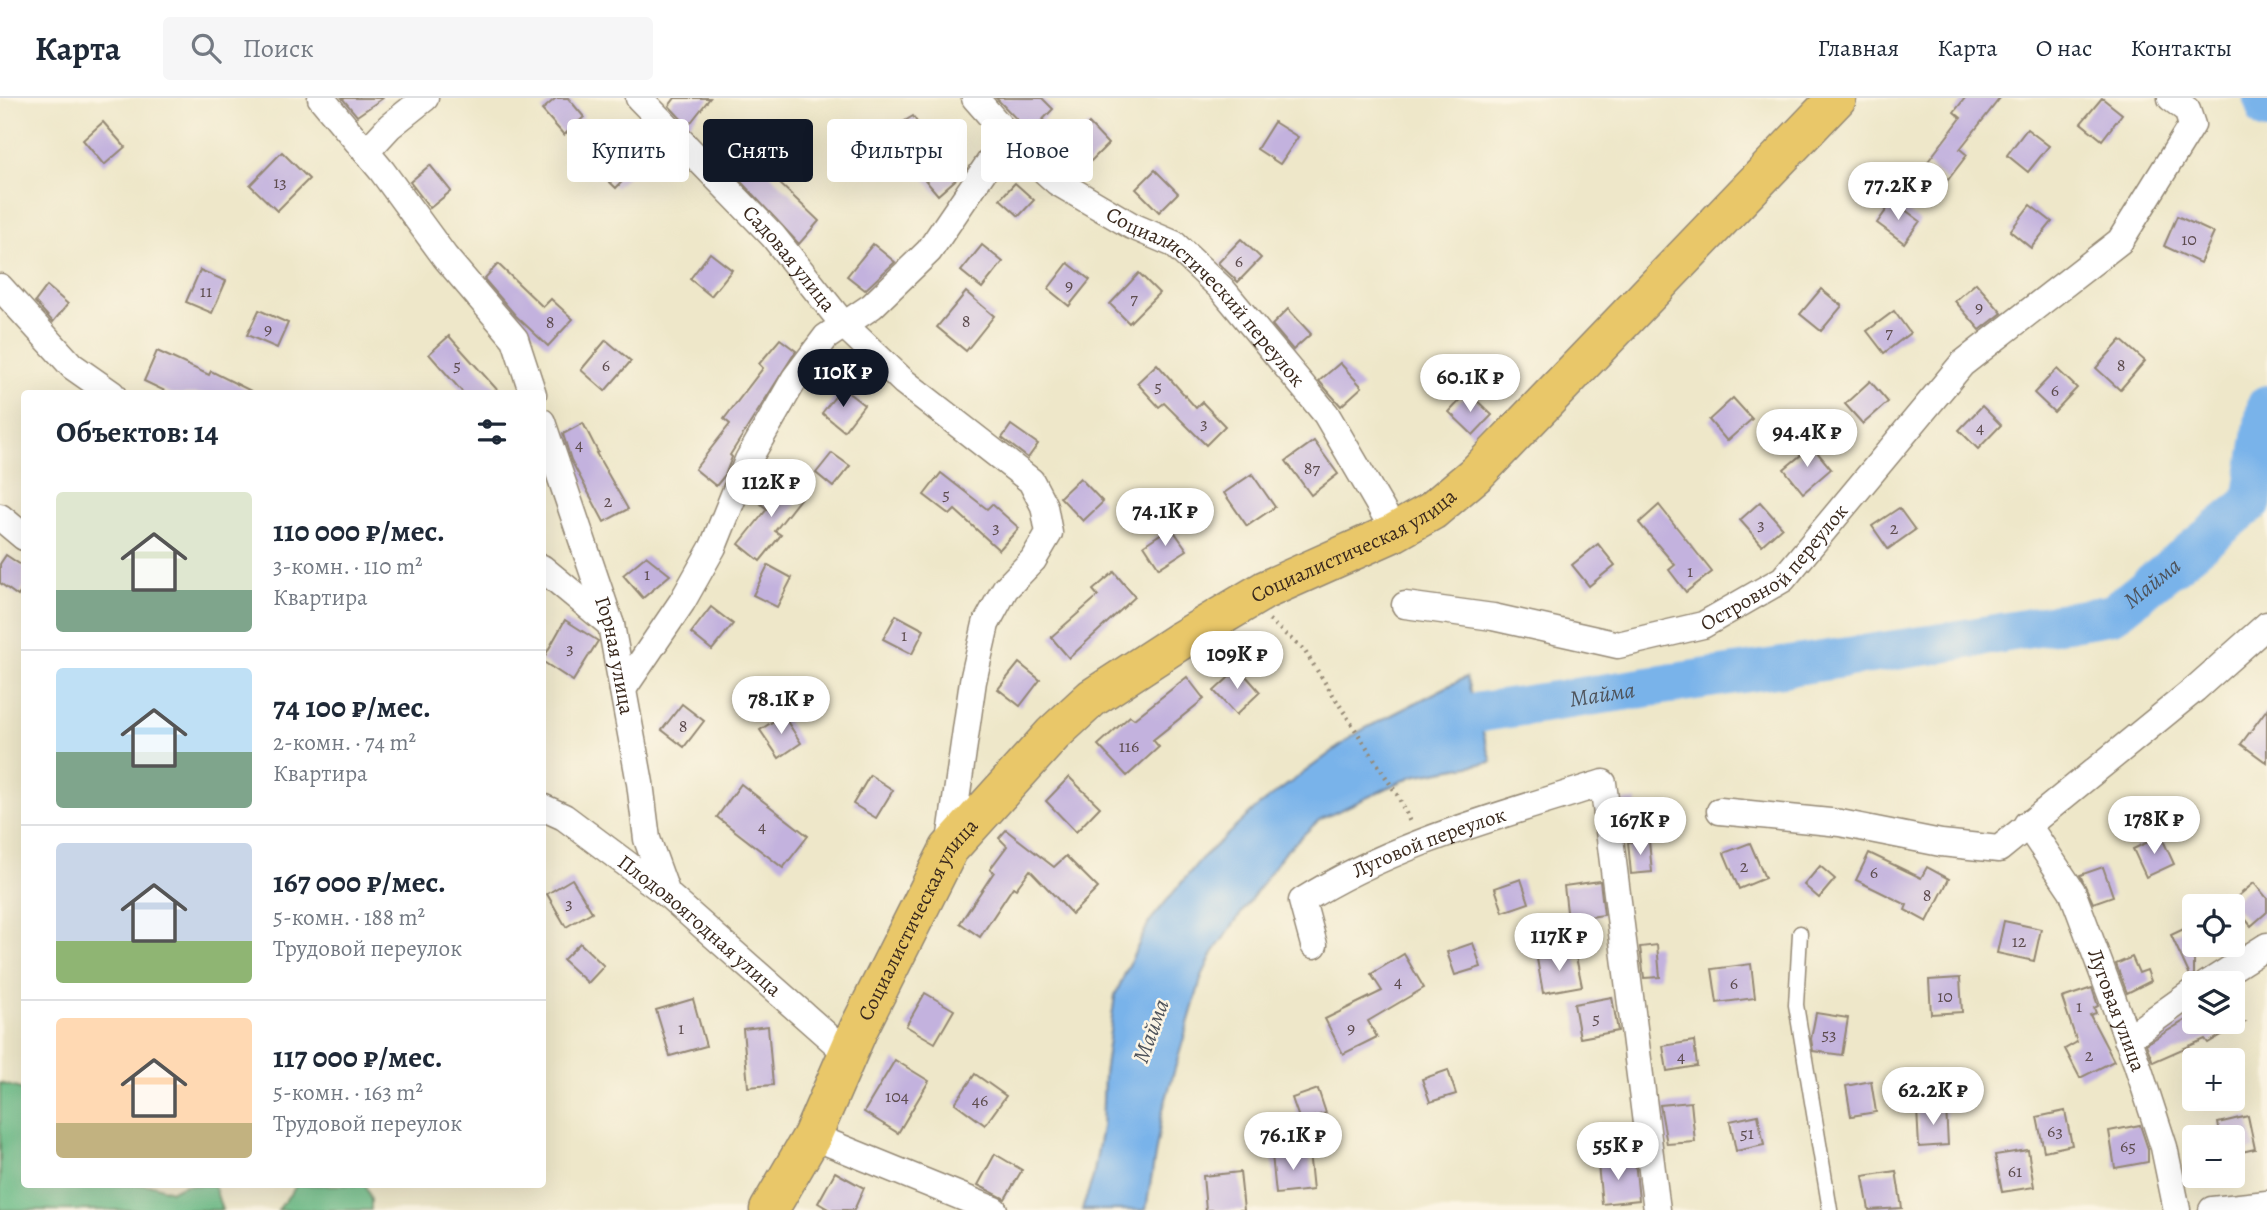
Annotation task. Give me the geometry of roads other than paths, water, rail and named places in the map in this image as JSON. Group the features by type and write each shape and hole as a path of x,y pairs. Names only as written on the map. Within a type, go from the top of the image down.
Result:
{"main road":[{"name":"Социалистическая улица","path":"769,1210 812,1136 848,1054 949,849 1053,734 1092,698 1246,601 1395,532 1432,511 1477,473 1837,98"}],"street":[{"path":"321,98 366,152 445,257 515,340 532,390"},
{"path":"366,152 390,126 425,98"},
{"name":"Садовая улица","path":"639,98 773,236 844,325 904,382 1031,481 1044,506 1049,533 1033,560 1005,589 986,624 973,681 949,849"},
{"name":"Социалистический переулок","path":"975,98 994,119"},
{"name":"Островной переулок","path":"1405,605 1493,617 1618,645 1703,625 1783,579 1962,364 2119,241 2192,125 2187,110 2171,98"},
{"path":"623,689 682,602 713,547 748,460 795,378 826,337 872,306 929,251 981,175"},
{"name":"Социалистический переулок","path":"1056,182 1132,226 1174,244 1223,289 1326,414 1395,532"},
{"path":"0,287 72,366 106,390"},
{"name":"Горная улица","path":"546,434 611,625 647,839 667,894"},
{"path":"0,517 21,534"},
{"path":"546,571 611,625"},
{"path":"1720,811 1840,824 1941,843 1999,849 2265,632"},
{"name":"Луговой переулок","path":"1314,945 1302,901 1344,874 1437,836 1603,783 1657,1210"},
{"name":"Плодовоягодная улица","path":"546,809 564,817 667,894 848,1054"},
{"name":"Луговая улица","path":"2027,824 2072,891 2164,1147 2177,1210"},
{"path":"2228,971 2267,946"},
{"path":"2127,1038 2182,999"},
{"path":"812,1136 995,1210"},
{"path":"2212,1210 2267,1204"}],"lane":[{"path":"1800,933 1796,1005 1830,1210"}],"water":[{"path":"1466,677 1492,762 1413,776 1319,820 1284,853 1213,953 1202,976 1162,1113 1146,1210 1082,1210 1093,1177 1102,1127 1104,1074 1115,995 1149,922 1201,859 1256,808 1360,731"}],"waterway":[{"name":"Майма","path":"2263,98 2267,110"},
{"name":"Майма","path":"1425,724 1441,718 1936,644 2113,614 2252,502 2267,405"}]}
